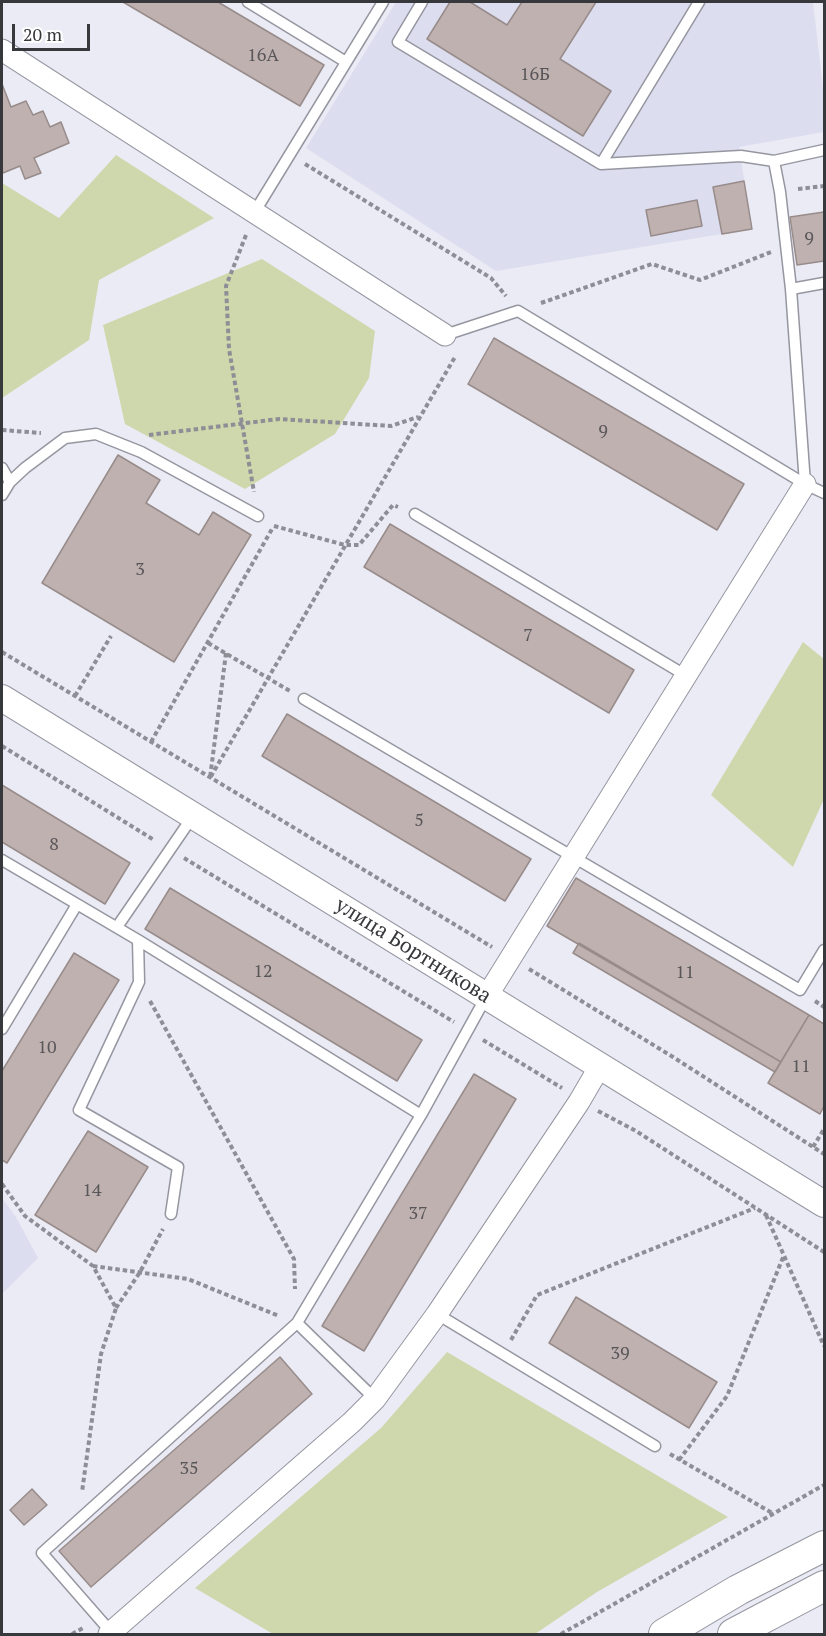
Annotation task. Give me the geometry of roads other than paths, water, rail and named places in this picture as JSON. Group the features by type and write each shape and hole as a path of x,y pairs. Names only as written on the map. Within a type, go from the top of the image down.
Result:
{"main road":[{"path":"664,1635 738,1590 825,1546"},
{"path":"733,1635 825,1586"}],"street":[{"path":"2,50 445,335"},
{"path":"487,996 805,484"},
{"name":"улица Бортникова","path":"2,698 825,1203"},
{"path":"110,1634 352,1422 375,1399 437,1314 579,1102 600,1066"}],"lane":[{"path":"248,2 346,62"},
{"path":"254,213 383,2"},
{"path":"422,2 398,42 601,164 741,156 774,161 825,150"},
{"path":"601,164 699,2"},
{"path":"774,161 780,192 791,289 805,484"},
{"path":"791,289 825,283"},
{"path":"445,335 518,311 825,494"},
{"path":"2,495 10,482 25,468 65,438 96,435 141,452 258,516"},
{"path":"2,468 10,482"},
{"path":"415,514 685,675"},
{"path":"304,699 800,990 825,950"},
{"path":"117,927 194,816"},
{"path":"2,860 76,906 117,927 421,1115"},
{"path":"2,1029 76,906"},
{"path":"138,940 139,982 79,1110 178,1167 171,1214"},
{"path":"110,1634 42,1553 297,1323 421,1115 487,996"},
{"path":"437,1314 655,1446"},
{"path":"297,1323 375,1399"}]}
